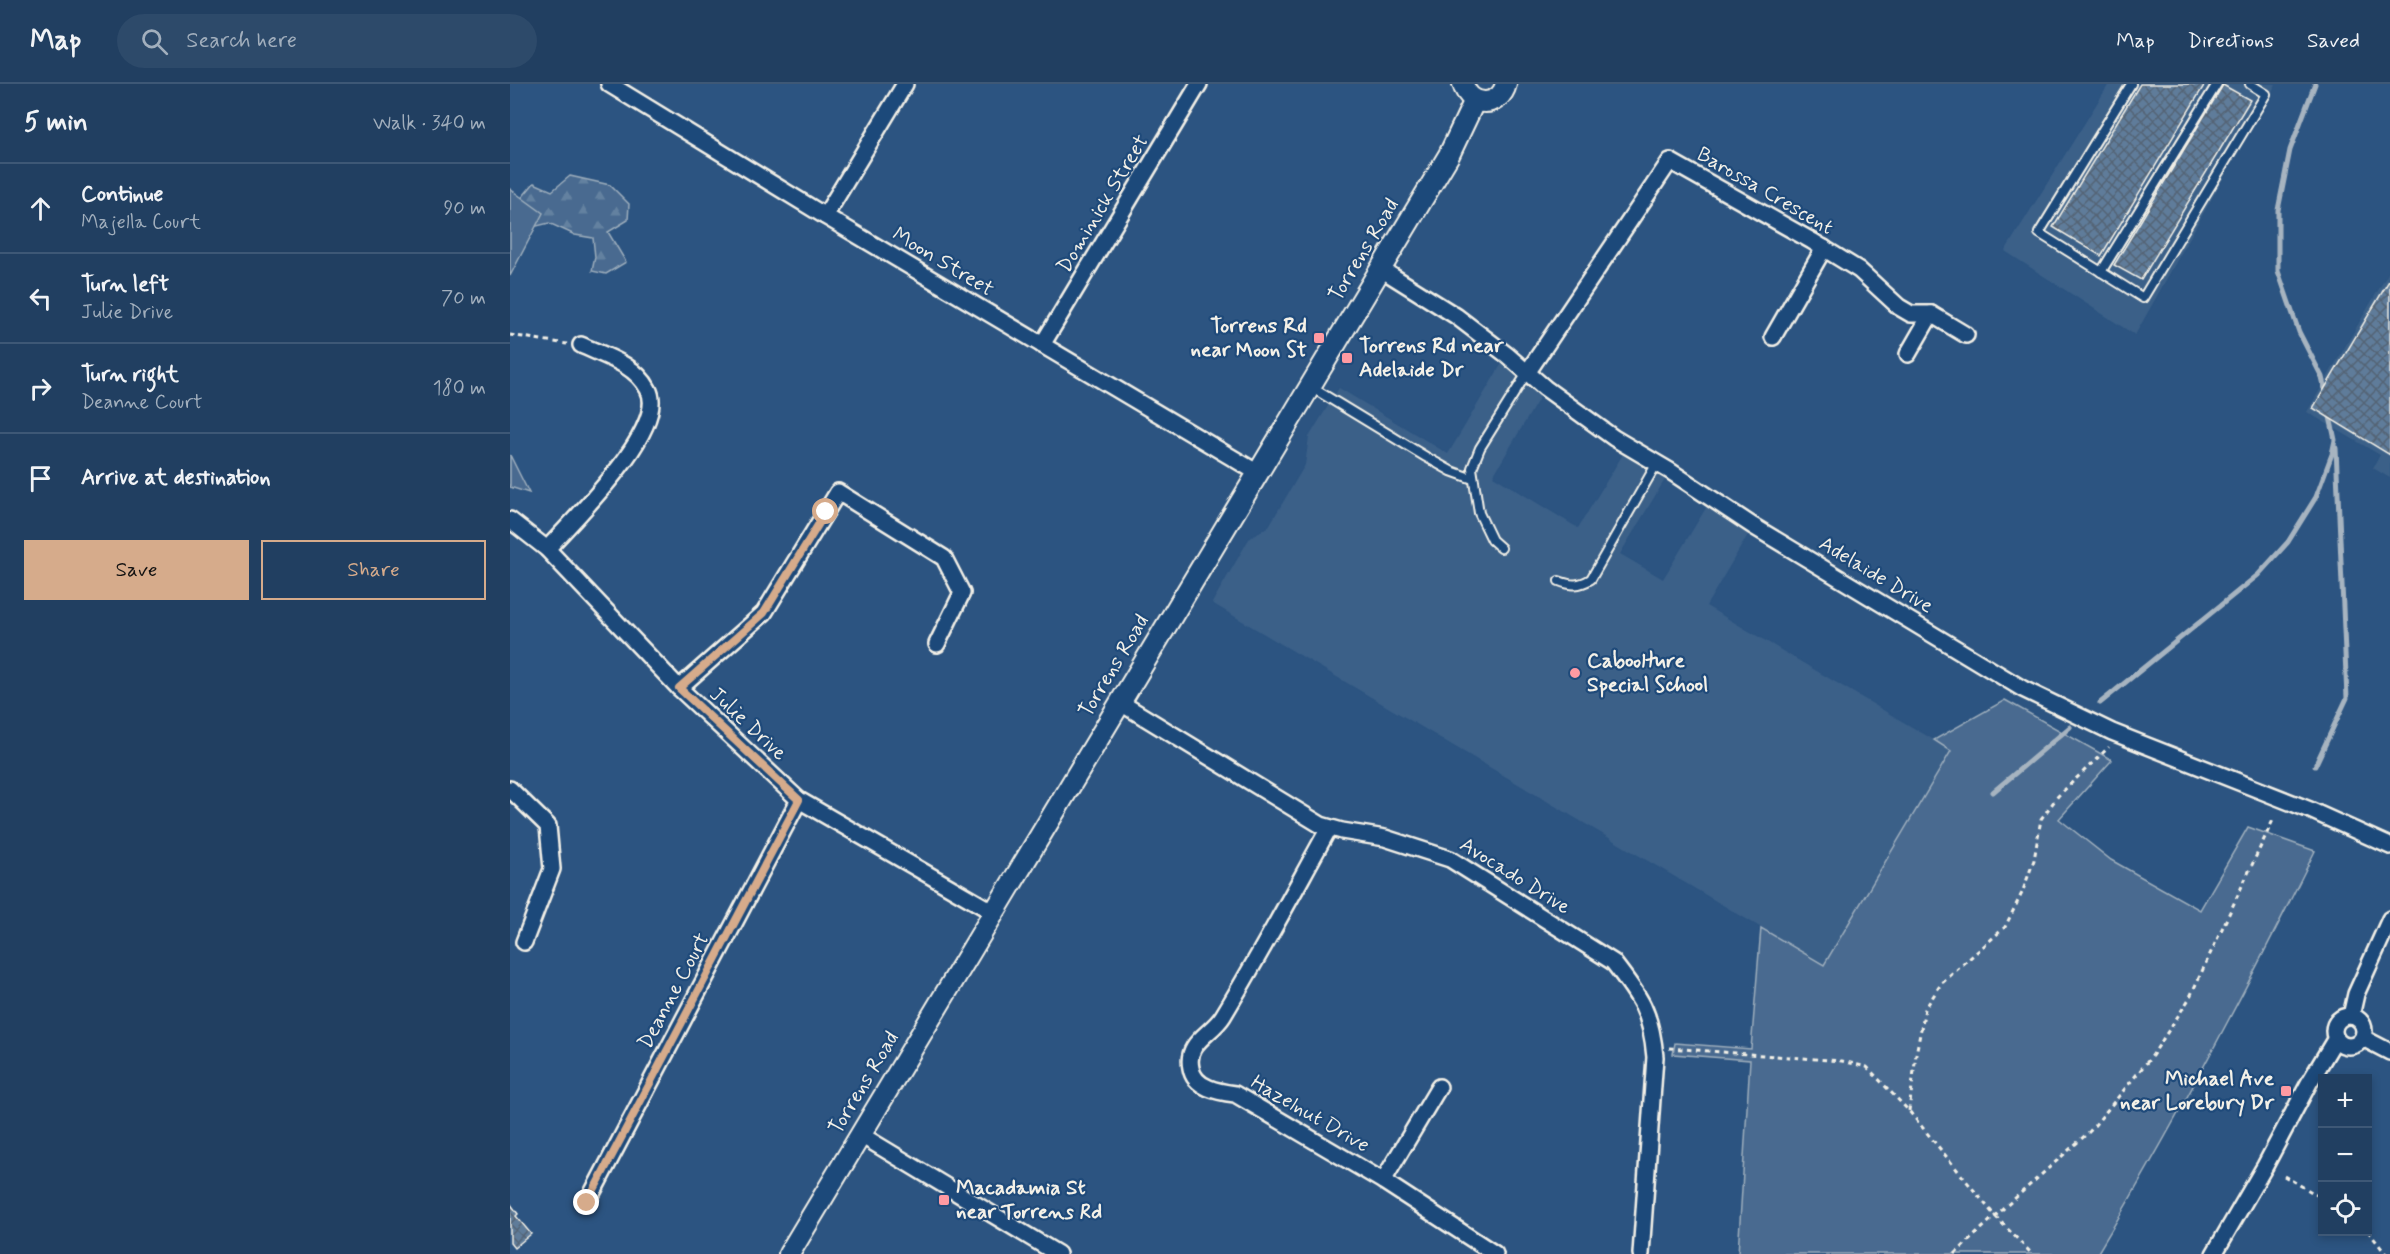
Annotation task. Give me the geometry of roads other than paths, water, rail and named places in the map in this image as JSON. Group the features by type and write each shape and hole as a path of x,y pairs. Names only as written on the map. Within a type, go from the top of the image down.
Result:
{"main road":[{"path":"1469,92 1488,102 1495,100 1505,90 1506,84"},
{"name":"Torrens Road","path":"789,1254 1449,155 1469,92"}],"street":[{"name":"Moon Street","path":"611,84 825,216 1258,473"},
{"path":"825,216 904,84"},
{"name":"Dominick Street","path":"1042,345 1199,84"},
{"name":"Barossa Crescent","path":"1527,373 1670,161 1859,270 1905,311 1911,314 1932,314 1966,335"},
{"path":"1773,337 1824,248"},
{"name":"Adelaide Drive","path":"1381,269 1456,316 1614,438 1657,463 1753,526 2046,701 2112,732 2310,810 2390,846"},
{"path":"1908,354 1932,314"},
{"path":"547,549 615,474 651,414 652,396 633,370 581,345"},
{"path":"679,688 764,613 838,492 944,558 962,593 937,644"},
{"name":"Julie Drive","path":"510,520 547,549 679,688 799,800 993,912"},
{"name":"Avocado Drive","path":"1121,703 1329,828 1385,838 1450,859 1614,962 1633,987 1647,1012 1652,1027 1655,1057 1641,1254"},
{"path":"510,789 549,826 552,869 524,942"},
{"name":"Deanne Court","path":"587,1203 799,800"},
{"name":"Hazelnut Drive","path":"1329,828 1277,921 1267,944 1219,1023 1200,1038 1191,1056 1190,1070 1198,1081 1211,1090 1235,1094 1383,1181 1495,1254"},
{"path":"2351,1016 2356,994 2390,919"},
{"path":"2351,1016 2361,1022 2364,1031 2363,1038 2357,1045 2351,1047 2342,1045 2334,1032 2337,1023 2344,1017 2351,1016"},
{"path":"2214,1254 2336,1038"},
{"path":"2363,1038 2390,1052"},
{"path":"1383,1181 1439,1087"},
{"path":"861,1135 1058,1254"}],"lane":[{"path":"2131,84 2039,233 2143,298 2266,94 2250,84"},
{"path":"2101,272 2217,84"},
{"path":"1501,548 1492,540 1484,527 1479,513 1472,468 1480,447 1527,373"},
{"path":"1311,387 1450,471 1473,479"},
{"path":"1559,581 1574,586 1591,579 1657,463"}],"waterway":[{"path":"2315,84 2290,150 2278,210 2278,271 2299,332 2322,377 2326,394"},
{"path":"2100,703 2258,575 2288,542 2316,497 2332,454 2335,440 2329,412"},
{"path":"2315,766 2347,698 2336,448"},
{"path":"1993,792 2070,727"}],"place":[{"name":"Torrens Rd near Moon St","path":"1319,338"},
{"name":"Torrens Rd near Adelaide Dr","path":"1347,358"},
{"name":"Caboolture Special School","path":"1575,673"},
{"name":"Michael Ave near Lorebury Dr","path":"2286,1091"},
{"name":"Macadamia St near Torrens Rd","path":"944,1200"}]}
